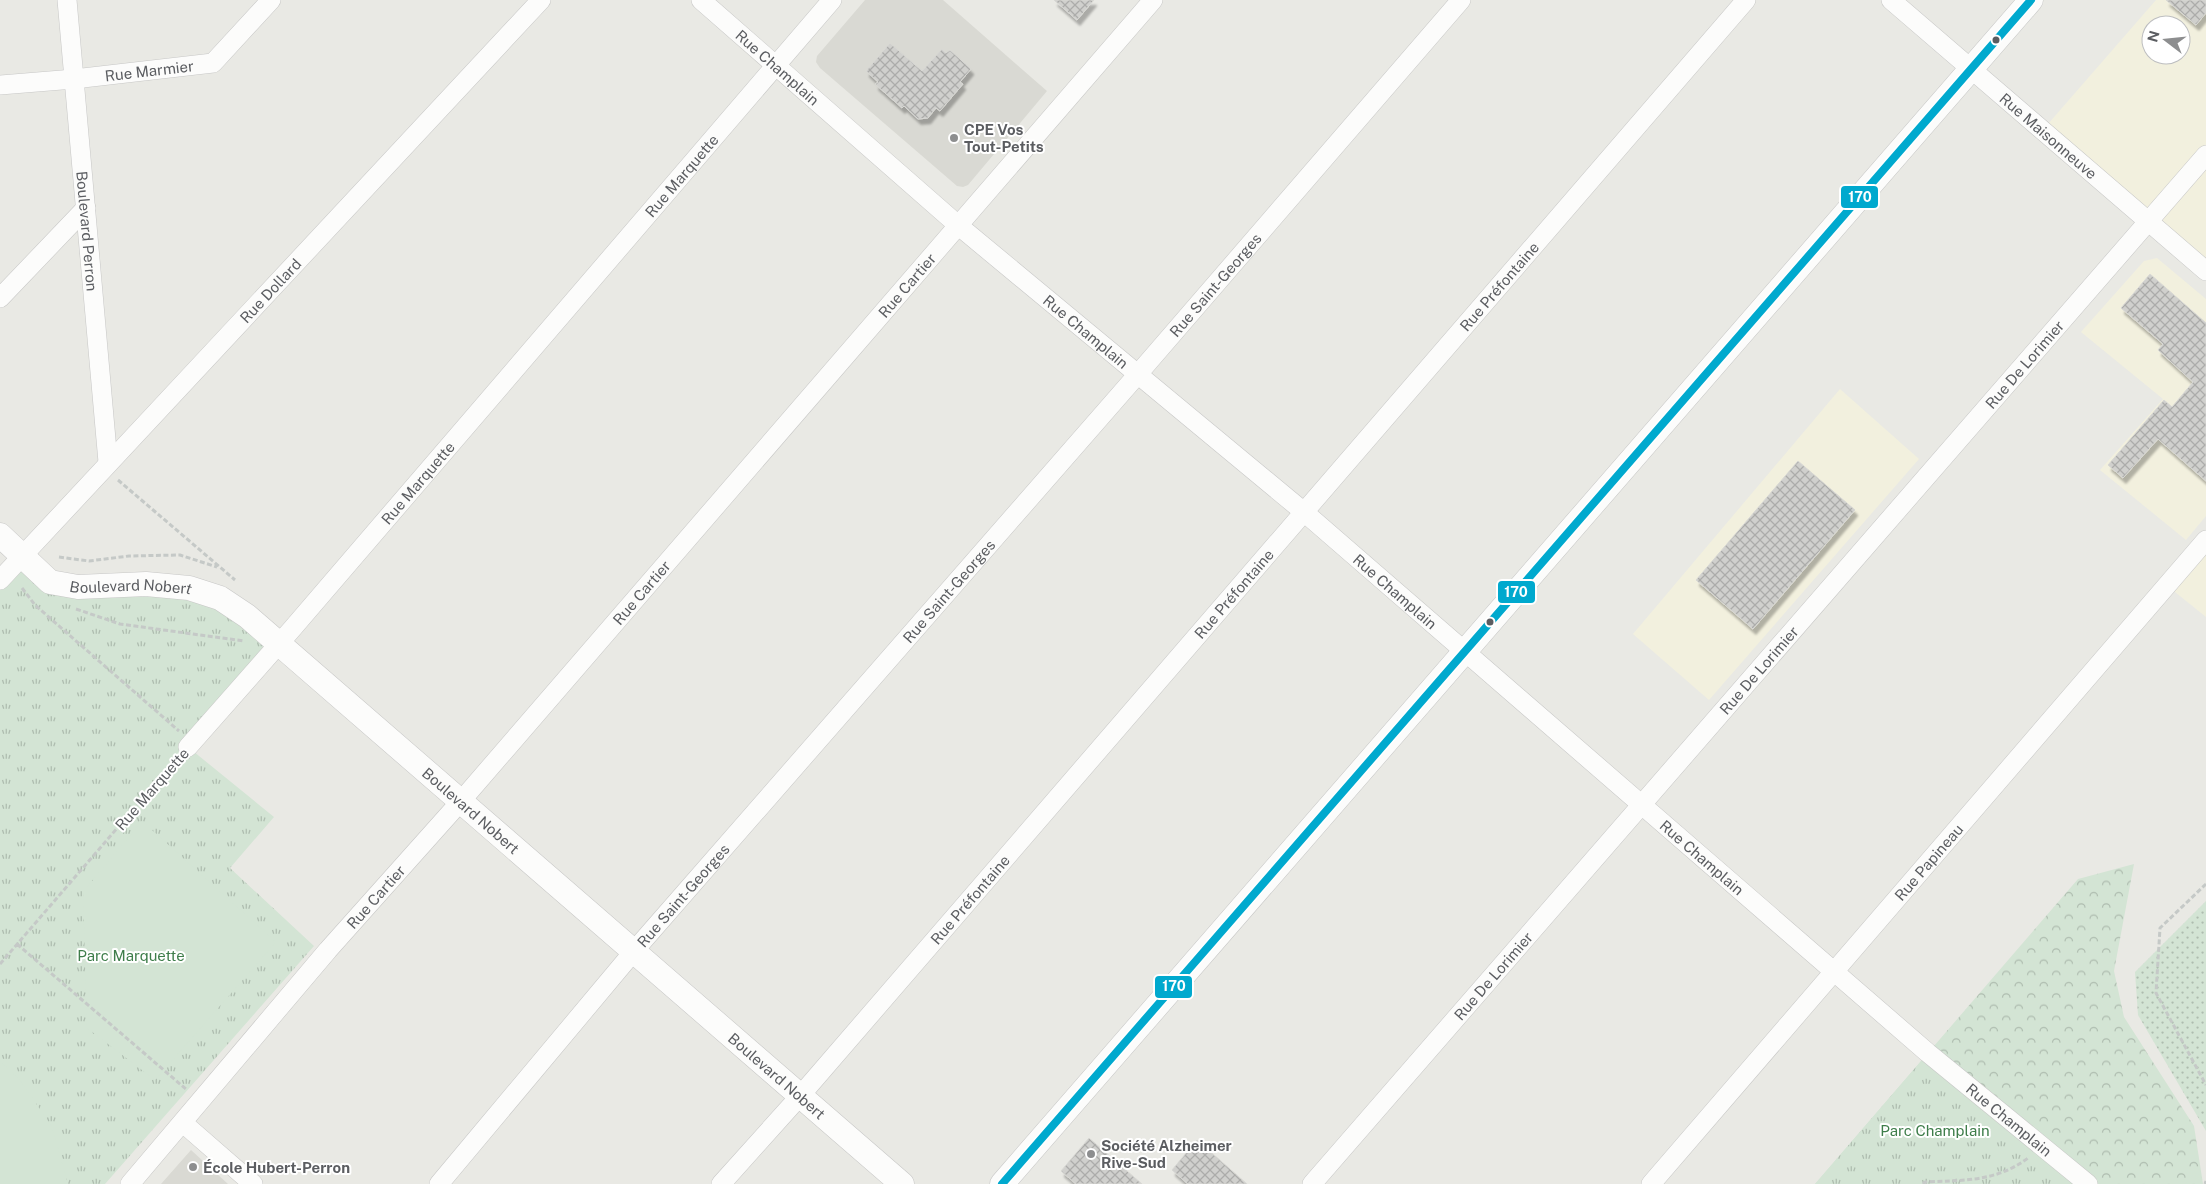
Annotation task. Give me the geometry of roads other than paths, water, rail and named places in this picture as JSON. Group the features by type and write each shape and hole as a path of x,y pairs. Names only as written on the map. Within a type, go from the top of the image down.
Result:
{"street":[{"name":"Boulevard Perron","path":"67,0 108,462"},
{"name":"Rue Marmier","path":"0,85 74,80 213,63 272,0"},
{"name":"Rue Dollard","path":"0,580 108,462 541,0"},
{"name":"Rue Champlain","path":"701,0 959,226 1304,512 1928,1053 2088,1184"},
{"name":"Rue Marquette","path":"188,747 279,644 832,0"},
{"name":"Rue Cartier","path":"130,1184 328,950 461,801 1153,0"},
{"name":"Rue Saint-Georges","path":"439,1184 634,951 1138,374 1461,0"},
{"name":"Rue Préfontaine","path":"722,1184 1746,0"},
{"name":"Rue Maisonneuve","path":"1891,0 2206,271"},
{"path":"1002,1184 2031,0"},
{"name":"Rue De Lorimier","path":"1312,1184 2206,155"},
{"path":"0,298 86,208"},
{"name":"Boulevard Nobert","path":"0,535 50,582 78,587 146,584 189,588 220,598 247,616 902,1184"},
{"name":"Rue Papineau","path":"1652,1184 2206,540"},
{"path":"183,1123 253,1184"}],"place":[{"name":"CPE Vos Tout-Petits","path":"954,138"},
{"name":"Société Alzheimer Rive-Sud","path":"1091,1154"},
{"name":"École Hubert-Perron","path":"193,1167"}],"park label":[{"name":"Parc Marquette","path":"131,955"},
{"name":"Parc Champlain","path":"1935,1130"}]}
